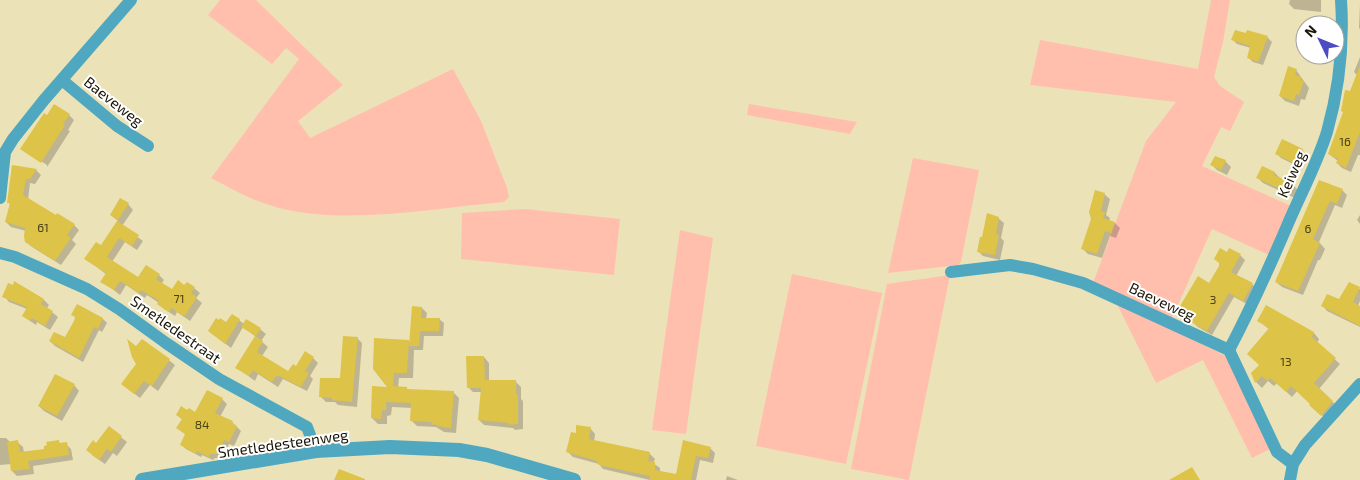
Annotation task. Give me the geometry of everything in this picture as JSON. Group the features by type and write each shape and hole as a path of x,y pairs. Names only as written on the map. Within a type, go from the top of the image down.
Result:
{"street":[{"path":"0,198 3,151 131,0"},
{"name":"Keiweg","path":"1229,350 1262,283 1327,132 1338,78 1342,39 1340,0"},
{"name":"Baeveweg","path":"62,80 118,126 148,146"},
{"name":"Smetledestraat","path":"0,253 15,257 87,289 120,309 220,379 307,427 316,451"},
{"name":"Baeveweg","path":"951,272 1010,265 1033,269 1083,283 1229,350"},
{"path":"1229,350 1277,452 1293,464"},
{"path":"1290,480 1293,464 1305,446 1360,384"},
{"name":"Smetledesteenweg","path":"142,480 316,451 390,447 459,450 487,455 574,480"}],"shaded area":[{"path":"220,0 256,0 343,85 298,121 310,138 453,69 481,121 509,197 504,202 415,212 323,215 294,211 266,204 245,196 211,178 299,59 286,48 272,64 208,15"},
{"path":"1211,0 1230,0 1223,42 1214,77 1220,86 1244,102 1230,131 1221,127 1202,166 1291,206 1269,255 1212,229 1172,318 1093,283 1146,141 1176,102 1030,85 1040,40 1198,69"},
{"path":"749,104 857,122 850,134 747,115"},
{"path":"913,158 979,170 961,262 958,265 888,273"},
{"path":"525,209 620,219 614,275 461,259 462,213"},
{"path":"680,230 713,238 686,434 652,430"},
{"path":"792,274 882,293 846,464 756,446"},
{"path":"950,275 909,480 851,469 887,284"},
{"path":"1116,302 1226,356 1272,448 1252,458 1203,360 1156,383"}],"building":[{"path":"1235,30 1246,33 1247,30 1268,36 1258,62 1247,58 1250,46 1231,40"},
{"path":"1288,66 1297,69 1295,75 1301,77 1301,80 1304,81 1299,95 1296,94 1294,101 1279,96"},
{"path":"1359,68 1360,132 1346,168 1336,163 1338,159 1328,154 1343,112 1341,111 1345,90 1350,91"},
{"path":"54,104 70,114 41,163 20,149 44,113 47,115"},
{"path":"1282,139 1303,149 1302,157 1296,164 1275,154"},
{"path":"1215,156 1226,160 1221,170 1210,165"},
{"path":"12,165 37,169 30,179 26,179 23,195 75,224 67,235 71,238 55,261 25,242 25,228 5,222 10,203 7,203"},
{"path":"1262,166 1275,172 1274,175 1294,184 1290,193 1256,178"},
{"path":"1319,180 1343,189 1337,204 1330,201 1313,239 1320,243 1298,291 1275,282"},
{"path":"1095,190 1105,193 1101,211 1105,212 1103,218 1115,222 1111,233 1105,231 1097,254 1081,249 1091,219 1089,212"},
{"path":"120,198 129,203 118,220 110,215"},
{"path":"987,213 999,217 996,234 999,235 995,255 977,252"},
{"path":"117,221 139,235 132,246 119,238 107,257 138,277 146,265 160,274 156,279 172,289 178,280 184,285 187,282 195,287 191,293 197,297 184,317 172,308 169,312 157,304 159,301 141,290 139,293 120,281 114,290 100,282 106,273 84,259 96,242 101,245"},
{"path":"1220,248 1227,252 1229,248 1241,254 1231,272 1253,283 1243,301 1229,293 1207,331 1191,322 1195,315 1180,306 1198,276 1209,283 1219,266 1219,263 1214,259"},
{"path":"14,281 44,299 41,304 53,311 45,326 32,318 30,321 22,316 27,307 2,297 8,283 13,285"},
{"path":"1349,282 1360,287 1353,302 1360,306 1360,326 1321,306 1327,294 1339,299"},
{"path":"77,304 103,318 98,329 94,327 79,358 49,341 54,332 65,337 74,321 75,317 71,315"},
{"path":"1266,305 1314,332 1312,337 1336,358 1314,383 1333,401 1321,416 1291,386 1286,392 1270,378 1267,381 1262,376 1255,383 1251,373 1259,365 1247,354 1269,328 1257,321"},
{"path":"412,306 422,307 421,318 440,318 439,331 420,331 419,346 409,346"},
{"path":"232,314 240,319 225,344 208,331 216,318 226,322"},
{"path":"246,319 261,328 256,336 241,327"},
{"path":"255,336 263,341 257,352 288,371 293,364 296,366 305,351 314,357 305,371 309,373 301,387 277,375 272,382 253,370 249,376 235,368"},
{"path":"343,336 358,337 352,402 319,397 320,378 340,378"},
{"path":"374,338 409,340 407,373 394,373 393,386 407,387 407,389 454,391 451,428 437,426 431,424 432,422 410,421 411,403 386,402 386,410 382,410 381,419 371,418 372,386 387,387 373,369"},
{"path":"127,339 136,346 142,339 170,359 152,386 144,381 134,394 121,384 136,364"},
{"path":"466,356 484,356 485,380 516,380 518,424 509,425 509,423 478,420 481,388 467,388"},
{"path":"55,374 75,384 57,416 38,406"},
{"path":"207,390 223,398 215,413 233,421 232,423 237,426 229,442 224,440 218,454 210,454 209,457 197,451 196,454 180,445 185,434 176,428 182,419 176,415 181,406 195,412"},
{"path":"576,425 591,427 589,439 650,452 648,461 655,462 655,470 676,474 683,440 711,447 708,458 696,456 691,480 649,480 650,476 603,466 597,464 597,461 566,452 571,432 576,433"},
{"path":"109,426 122,436 111,452 107,449 99,460 86,450 93,440 96,443"},
{"path":"18,440 20,452 44,449 44,446 47,445 46,442 59,440 59,443 67,442 69,455 28,461 30,469 11,471 7,442"},
{"path":"1192,467 1200,480 1169,480"},
{"path":"339,469 365,479 365,480 334,480"}]}
